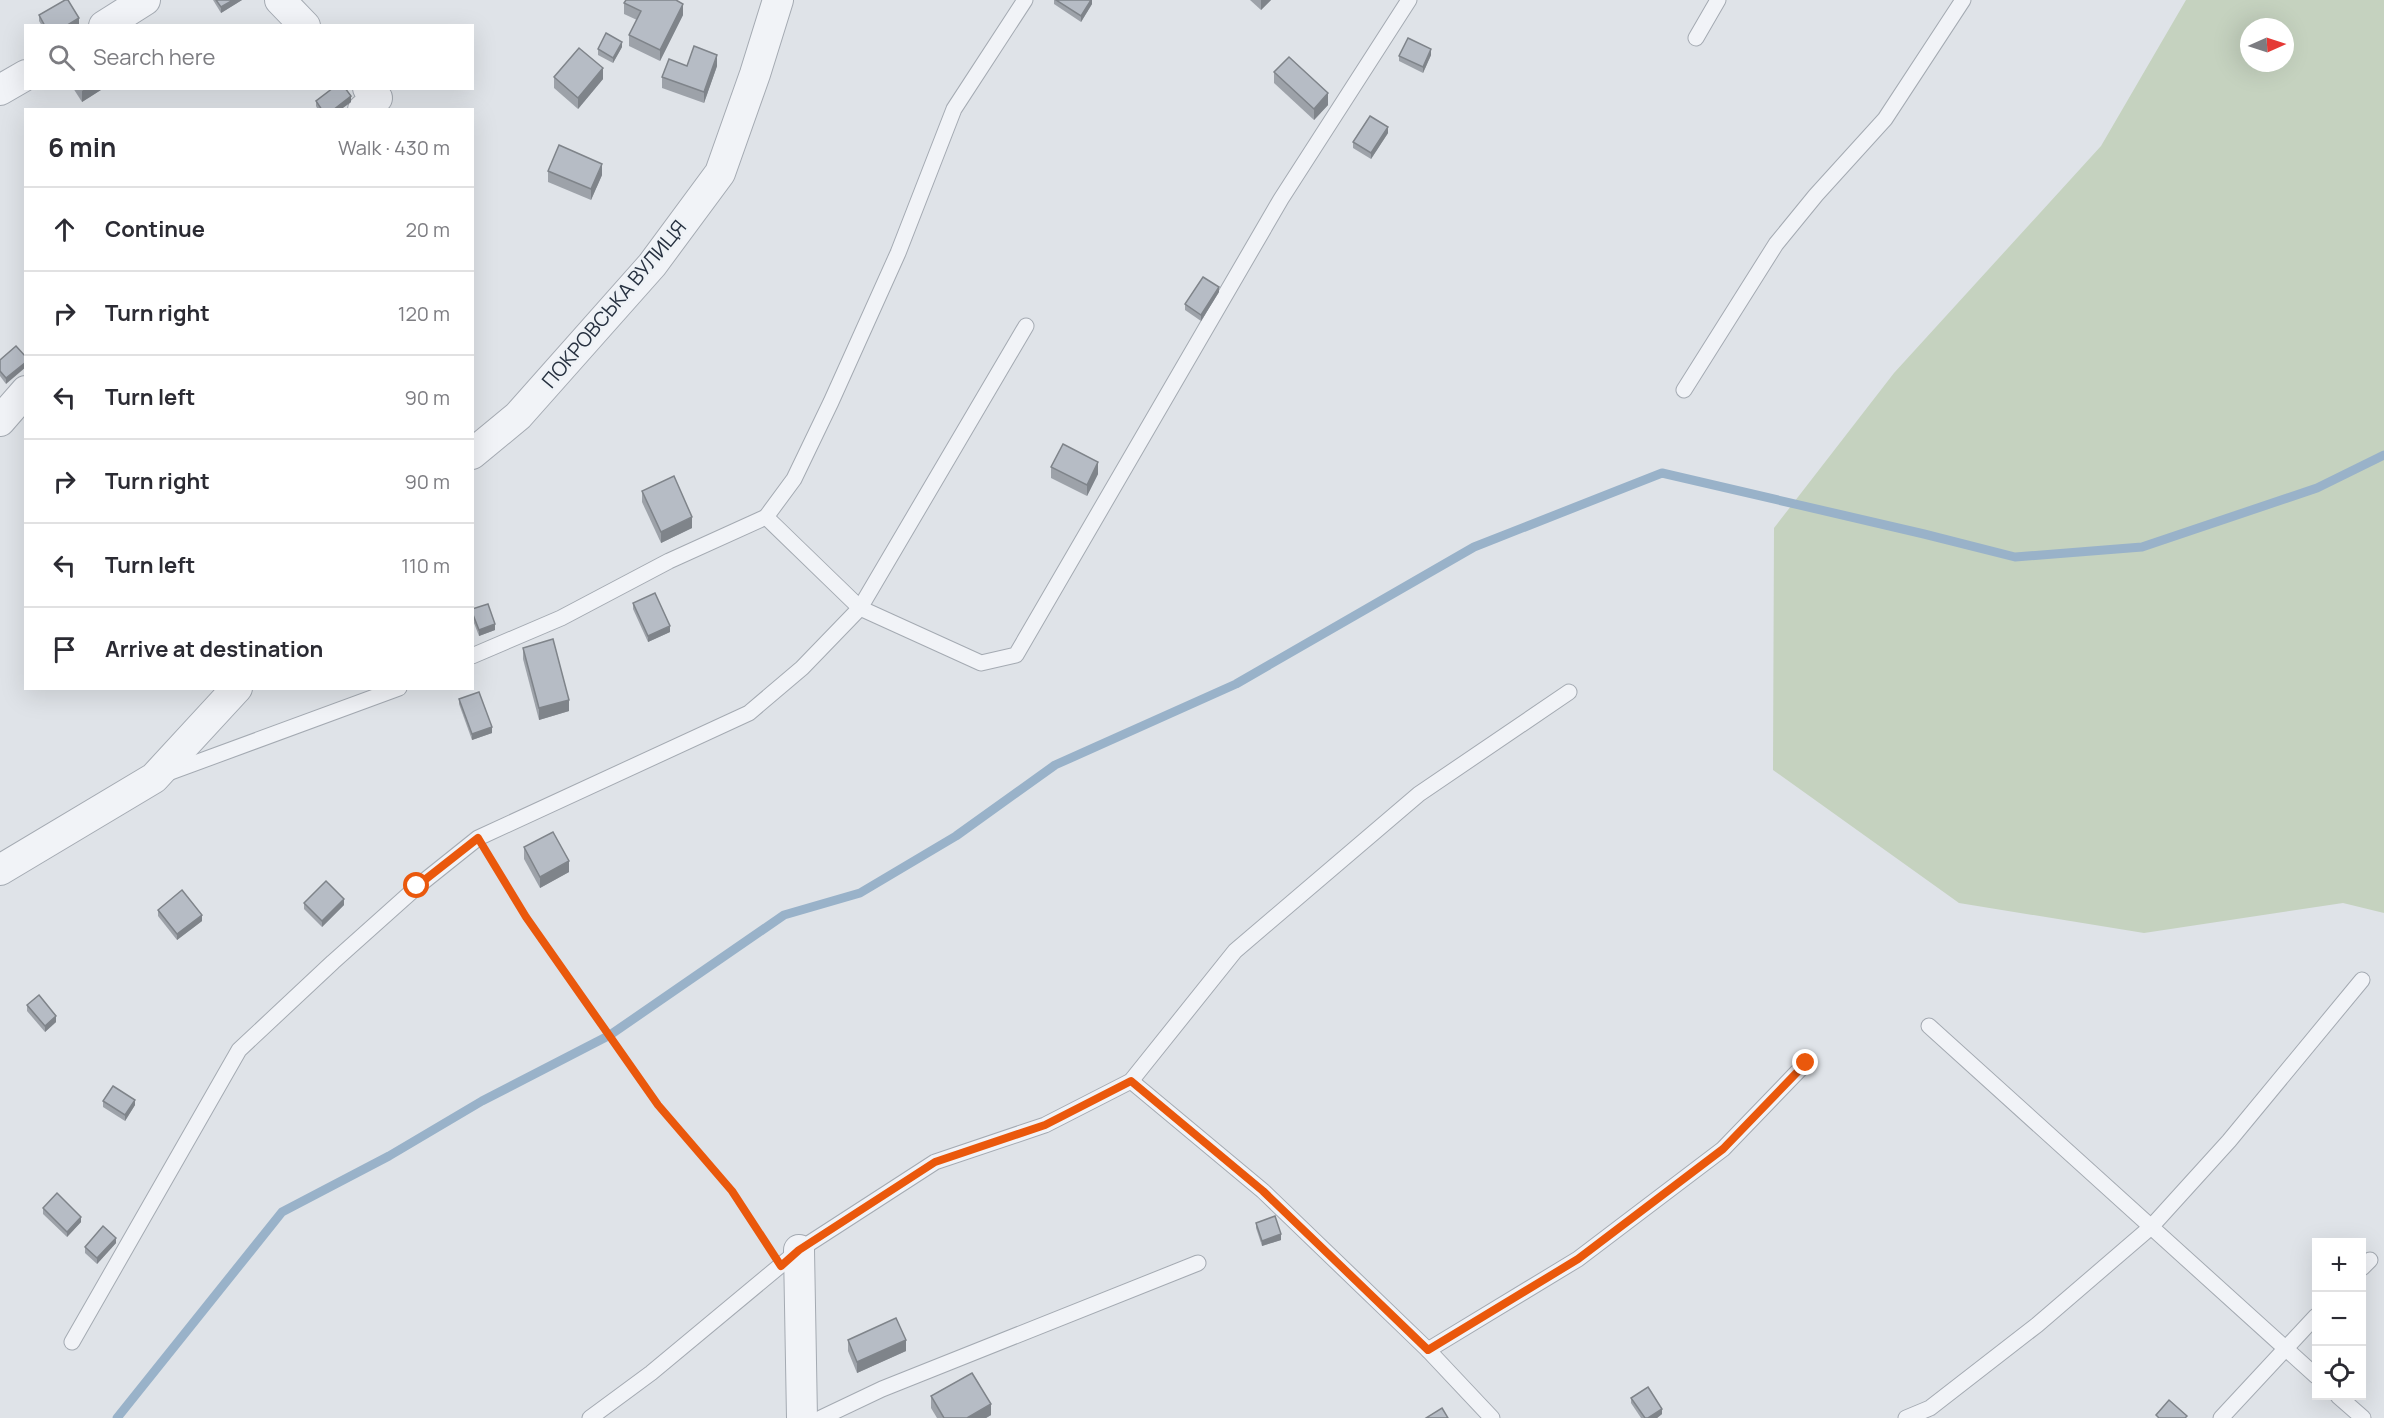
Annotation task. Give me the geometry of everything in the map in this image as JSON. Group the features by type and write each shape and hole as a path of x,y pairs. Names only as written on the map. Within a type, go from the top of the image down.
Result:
{"street":[{"path":"107,24 145,0"},
{"path":"280,0 303,24"},
{"name":"ПОКРОВСЬКА ВУЛИЦЯ","path":"474,452 518,416 652,265 720,173 778,0"},
{"path":"0,90 24,76"},
{"path":"365,108 377,98 370,90"},
{"path":"0,421 24,393"},
{"path":"0,870 154,778 235,690"},
{"path":"790,1258 802,1418"}],"lane":[{"path":"474,655 561,618 669,561 766,517 794,479 831,402 898,253 954,109 1024,0"},
{"path":"766,517 860,608 981,663 1016,655 1281,199 1409,0"},
{"path":"1696,38 1718,0"},
{"path":"1684,390 1776,244 1816,195 1885,119 1963,0"},
{"path":"72,1342 239,1050 417,886 478,838 749,712 802,668 860,608 1026,326"},
{"path":"154,778 394,690"},
{"path":"590,1418 651,1373 790,1258 935,1162 1045,1125 1131,1081 1235,951 1419,794 1569,692"},
{"path":"1906,1418 1930,1408 2028,1332 2151,1227 2229,1142 2362,980"},
{"path":"1929,1026 2312,1372"},
{"path":"1428,1350 1578,1259 1723,1149 1806,1063"},
{"path":"1131,1081 1263,1191 1428,1350 1492,1418"},
{"path":"821,1418 882,1389 1198,1263"},
{"path":"2221,1418 2312,1320"},
{"path":"2343,1400 2363,1418"}],"path":[{"path":"478,838 526,917 658,1105 790,1258"}],"green space":[{"path":"2186,0 2384,0 2384,913 2343,903 2144,933 1959,903 1773,770 1774,528 1894,373 2101,146"}],"building":[{"path":"68,0 79,18 69,24 44,24 39,15"},
{"path":"216,0 233,0 221,7"},
{"path":"626,0 676,0 683,4 660,50 629,35 641,11 624,3"},
{"path":"1056,0 1091,0 1081,16"},
{"path":"606,33 622,42 613,58 598,49"},
{"path":"1408,38 1431,49 1423,67 1399,56"},
{"path":"694,46 717,55 704,92 662,77 669,59 687,66"},
{"path":"579,48 603,68 578,98 554,77"},
{"path":"1289,57 1328,93 1314,109 1274,72"},
{"path":"330,90 346,90 351,96 336,108 321,108 316,101"},
{"path":"1370,116 1388,127 1371,153 1353,142"},
{"path":"559,145 602,164 591,189 548,171"},
{"path":"1203,277 1219,287 1201,315 1185,304"},
{"path":"16,346 24,355 24,364 6,378 0,371 0,360"},
{"path":"1063,444 1098,462 1087,485 1051,467"},
{"path":"674,476 692,517 661,532 642,491"},
{"path":"655,593 670,626 648,636 633,603"},
{"path":"488,604 495,624 479,630 474,617 474,608"},
{"path":"553,639 569,700 539,708 523,648"},
{"path":"479,692 492,727 472,734 459,699"},
{"path":"553,832 569,861 540,877 524,847"},
{"path":"326,881 344,899 322,921 304,903"},
{"path":"182,890 202,915 177,934 158,910"},
{"path":"39,995 56,1016 45,1026 27,1005"},
{"path":"113,1086 135,1100 125,1115 103,1101"},
{"path":"57,1193 81,1217 67,1232 43,1208"},
{"path":"1275,1216 1281,1234 1262,1241 1256,1223"},
{"path":"103,1226 116,1238 97,1258 85,1247"},
{"path":"896,1318 906,1340 857,1362 848,1340"},
{"path":"972,1373 991,1404 967,1418 944,1418 931,1396"},
{"path":"1648,1387 1662,1409 1645,1418 1631,1398"},
{"path":"2169,1400 2187,1416 2185,1418 2159,1418 2156,1415"},
{"path":"1442,1408 1448,1418 1426,1418"}],"waterway":[{"path":"117,1418 282,1212 389,1156 482,1101 610,1035 784,915 860,893 956,836 1055,765 1236,684 1474,547 1662,473 2015,557 2142,547 2317,488 2384,455"}],"route":[{"path":"417,886 478,838 526,917 658,1105 732,1191 781,1266 799,1250 935,1162 1045,1125 1131,1081 1263,1191 1428,1350 1578,1259 1723,1149 1806,1063"}]}
